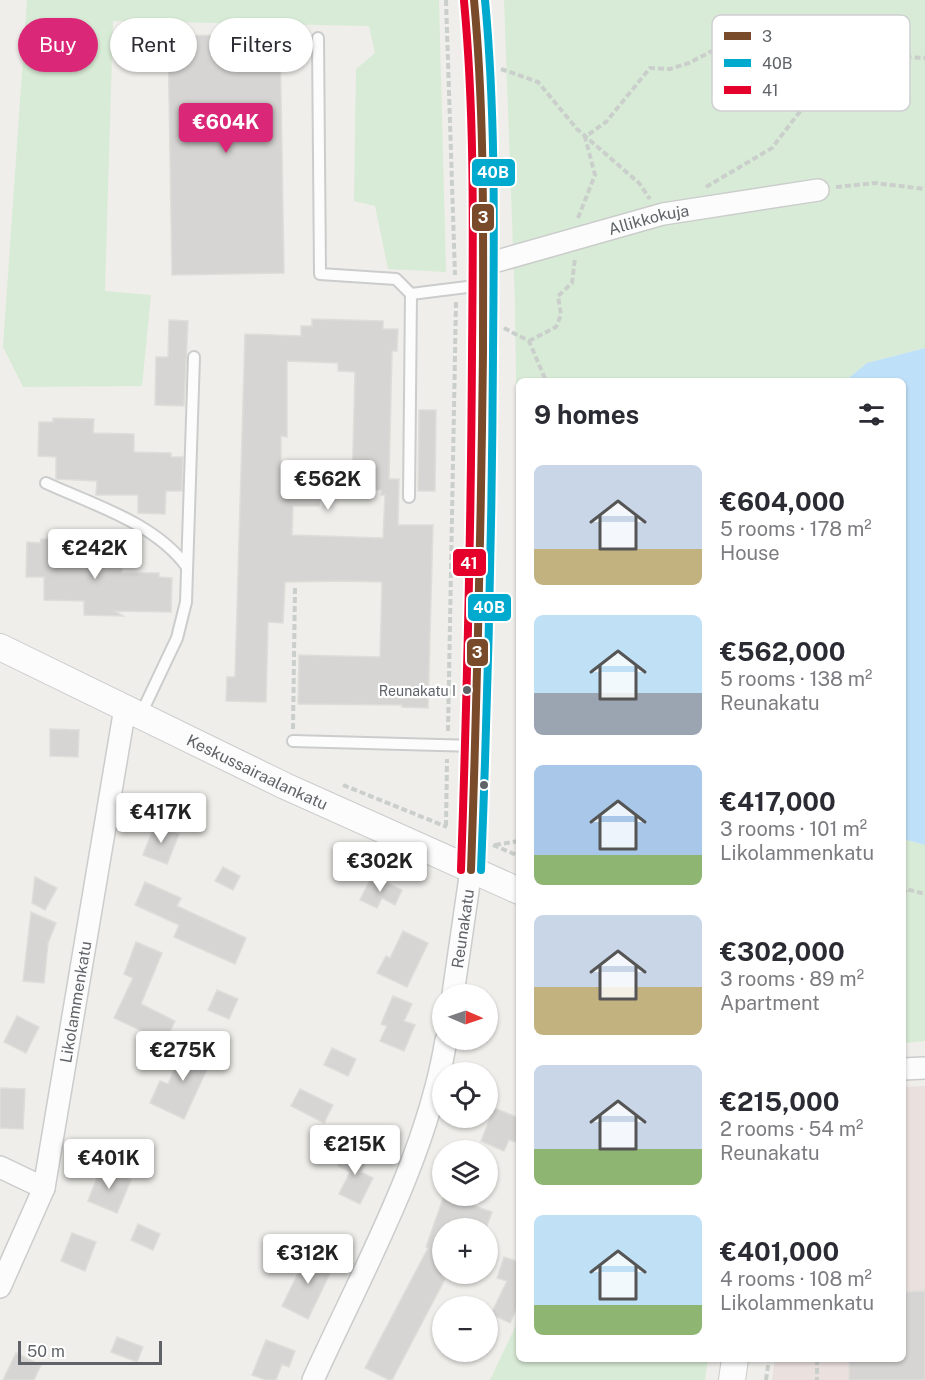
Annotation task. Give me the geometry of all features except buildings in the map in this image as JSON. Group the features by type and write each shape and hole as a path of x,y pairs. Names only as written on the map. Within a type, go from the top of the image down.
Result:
{"street":[{"name":"Reunakatu","path":"454,984 471,870 484,841 477,746 481,591 483,275 480,63 474,0"},
{"name":"Allikkokuja","path":"483,275 572,241 663,214 818,190"},
{"name":"Keskussairaalankatu","path":"0,647 109,698 285,786 516,890"},
{"name":"Likolammenkatu","path":"0,1287 44,1188 133,711"},
{"path":"312,1380 421,1141 441,1072 444,1050"},
{"path":"906,1068 925,1068"},
{"path":"0,1167 44,1188"},
{"path":"732,1380 735,1362"}],"lane":[{"path":"318,38 320,274 396,279 411,294 409,497"},
{"path":"411,294 456,290 483,275"},
{"path":"133,711 177,638 186,602 194,357"},
{"path":"46,483 139,526 174,548 187,567"},
{"path":"293,741 477,746"}],"path":[{"path":"446,0 456,290 446,826"},
{"path":"585,137 606,122 650,68 670,69 689,63 712,51"},
{"path":"910,57 925,58"},
{"path":"480,63 538,82 585,137 639,183 663,214"},
{"path":"699,191 772,148 800,111"},
{"path":"585,137 595,175 588,194"},
{"path":"818,190 875,183 925,189"},
{"path":"529,341 556,327 561,315 558,296 572,283 575,261 572,241"},
{"path":"483,315 529,341 545,378"},
{"path":"293,741 295,587"},
{"path":"337,783 516,855"},
{"path":"484,841 516,841"},
{"path":"906,889 925,894"},
{"path":"766,1380 769,1362"},
{"path":"817,1362 818,1380"}],"shaded area":[{"path":"925,1086 925,1380 772,1380 775,1362 906,1362 906,1087"}],"green space":[{"path":"27,0 439,0 446,272 388,269 375,206 354,201 356,69 375,53 369,26 313,25 313,18 209,18 209,23 197,23 197,18 110,18 111,72 105,291 151,295 142,386 23,387 3,347 22,72 98,72 98,18 26,18"},
{"path":"504,0 925,0 925,348 867,363 849,378 516,378"},
{"path":"906,840 925,845 925,1041 906,1043"},
{"path":"516,1325 516,1362 708,1362 705,1380 490,1380"}],"water":[{"path":"925,348 925,845 906,840 906,378 849,378 867,363"}],"transit line":[{"name":"3","path":"471,870 483,353 482,132 474,0"},
{"name":"40B","path":"481,870 491,547 494,265 493,132 485,0"},
{"name":"41","path":"461,870 470,548 473,266 472,133 464,1"}],"place":[{"name":"Reunakatu I","path":"467,690"}]}
